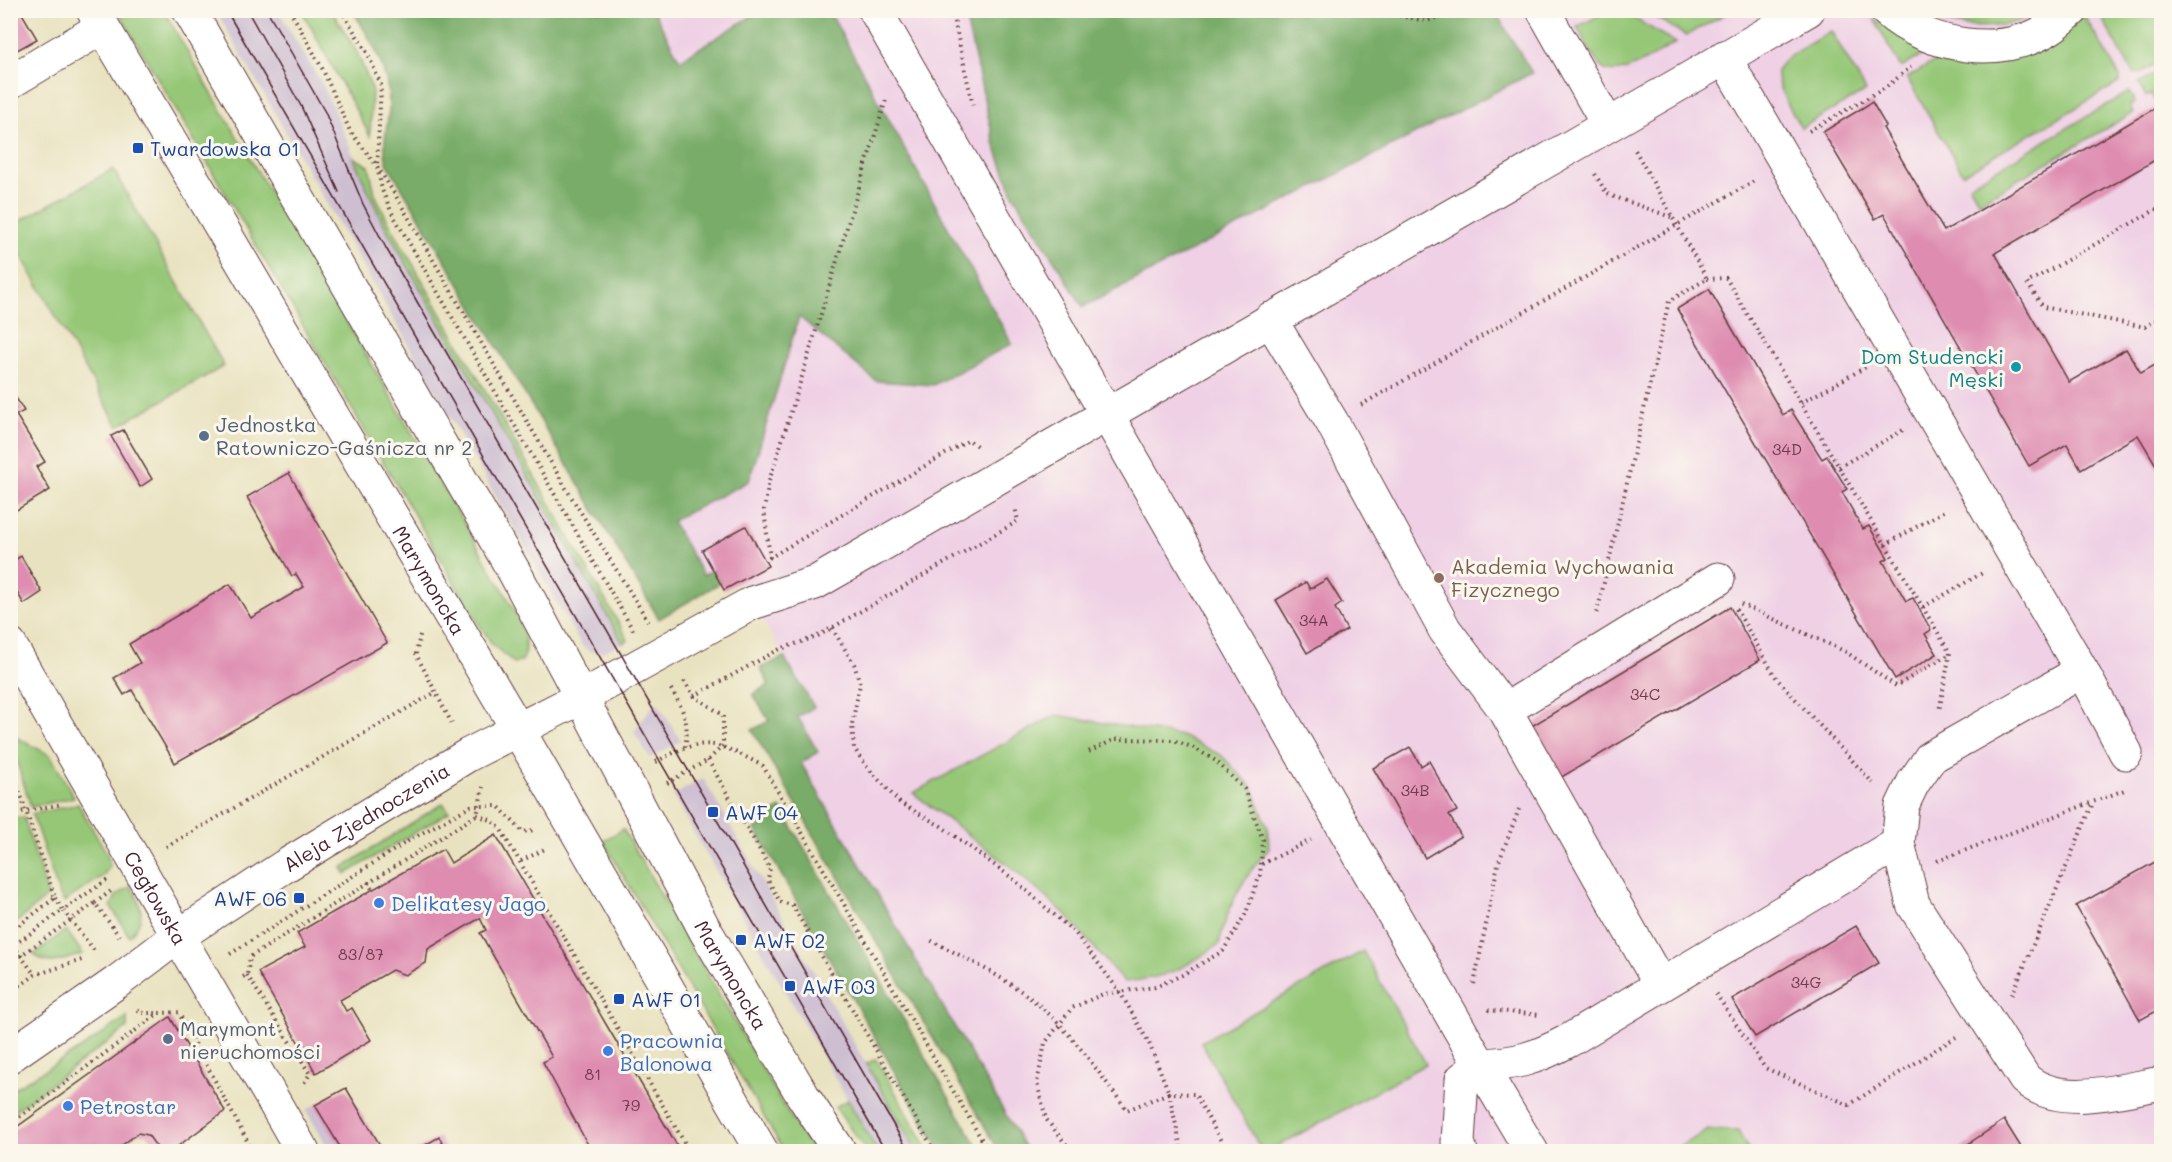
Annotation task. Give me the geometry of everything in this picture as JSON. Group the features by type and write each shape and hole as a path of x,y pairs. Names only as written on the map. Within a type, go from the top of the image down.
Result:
{"street":[{"name":"Marymoncka","path":"189,10 516,575 705,930 803,1096 840,1152"},
{"path":"875,10 1113,426 1458,1007 1480,1065 1532,1152"},
{"path":"1542,10 1613,122"},
{"name":"Aleja Zjednoczenia","path":"10,1056 117,982 177,937 285,866 468,755 517,728 582,697 753,603 815,583 1113,426 1270,319 1808,10"},
{"path":"1886,10 1924,36 1966,46 2009,44 2049,29 2072,10"},
{"name":"Marymoncka","path":"98,19 517,728 762,1152"},
{"path":"10,82 98,19"},
{"path":"1724,57 1793,149 1896,350 2082,671 2126,753"},
{"path":"1270,319 1332,422 1445,630 1504,710 1660,984"},
{"path":"1504,710 1718,579"},
{"name":"Cegłowska","path":"10,645 303,1152"},
{"path":"2082,671 1931,757 1902,806 1902,858 1913,904 2025,1079 2037,1089 2065,1095 2108,1092 2162,1083"},
{"path":"1461,1152 1458,1142 1462,1079 1480,1065 1509,1064 1536,1058 1696,963 1902,858"}],"path":[{"path":"290,10 323,70 350,131 377,166 567,490 665,650 694,696 723,715 723,746 708,760 770,868 768,880 780,902 792,905 935,1152"},
{"path":"341,10 368,54 381,85 377,166 382,190 392,213 636,635"},
{"path":"925,10 902,57 882,111 837,257 824,311 769,481 764,510 770,558 969,440 985,453"},
{"path":"1370,10 1426,21 1470,10"},
{"path":"1332,422 1676,225 1885,88 1895,77 1951,42"},
{"path":"1613,122 1707,279"},
{"path":"1577,143 1607,194 1671,218"},
{"path":"2162,206 2027,283 2043,307 2145,327 2162,316"},
{"path":"1586,660 1668,301 1707,279 1726,278 1950,653 1931,757"},
{"path":"1801,403 1896,350"},
{"path":"1839,467 1932,413"},
{"path":"1885,545 1977,490"},
{"path":"694,696 780,649 816,637 1018,521 1013,500"},
{"path":"1923,607 2015,555"},
{"path":"1902,806 1874,784 1778,679 1731,600 1846,652 1896,686 1950,653"},
{"path":"117,982 140,1013 180,1014 247,975 250,957 477,815 484,784 416,654 420,635 414,625"},
{"path":"832,628 854,664 860,684 852,724 854,748 867,767 900,803 941,826 1012,878 1076,934 1120,992 1149,1043 1169,1093 1181,1148 1171,1152"},
{"path":"12,947 135,862 173,844 436,692"},
{"path":"673,693 688,726 685,747"},
{"path":"1076,1152 1065,1143 1046,1119 1037,1083 1045,1043 1058,1023 1072,1008 1103,994 1155,987 1182,975 1223,951 1245,915 1260,875 1263,840 1244,789 1216,761 1194,748 1173,740 1116,739 1088,752"},
{"path":"678,749 704,743 723,746 762,766 776,785 989,1152"},
{"path":"1902,858 2093,802 2142,783 2126,753"},
{"path":"10,763 56,898 97,955 35,975 10,993"},
{"path":"1536,765 1498,864 1458,1007 1559,1017 1587,1029"},
{"path":"10,813 70,802"},
{"path":"1696,963 1765,1068 1849,1105 1986,1017 2004,1014 2093,802"},
{"path":"477,815 491,820 500,828 690,1152"},
{"path":"1261,864 1316,837"},
{"path":"368,882 372,889"},
{"path":"10,932 56,898"},
{"path":"930,940 991,971 1031,999 1058,1023 1127,1110 1169,1093 1196,1094 1227,1152"},
{"path":"10,941 12,947 35,975"},
{"path":"10,1124 159,1013"}],"shaded area":[{"path":"216,11 278,11 323,85 382,221 623,643 603,652 590,652 582,646"},
{"name":"Akademia Wychowania Fizycznego","path":"363,11 2161,11 2161,1151 1027,1151 800,763 798,717 814,707 740,582 724,590 713,571 703,575"},
{"path":"657,702 681,741 650,758 634,732"},
{"path":"703,778 917,1151 877,1151 673,796"},
{"path":"346,1088 383,1150 380,1152 330,1151 306,1110"}],"green space":[{"path":"118,11 164,11 515,611 525,639 522,661 514,663 492,644 475,618"},
{"path":"302,11 332,11 357,52 372,89 370,136"},
{"path":"353,11 653,11 680,60 760,11 829,11 1012,344 933,385 876,381 799,317 749,481 672,521 703,575 713,570 720,583 659,619 387,163 385,142 389,107 386,81 373,45"},
{"path":"964,11 1495,11 1532,73 1083,307 1013,194 995,146"},
{"path":"1607,11 1622,11 1676,43 1628,69 1609,71 1602,68 1577,27"},
{"path":"1645,11 1731,11 1686,36"},
{"path":"1922,11 2043,11 2014,23 1982,27 1951,23"},
{"path":"2098,11 2161,11 2161,61 2140,73 2133,73"},
{"path":"2085,17 2120,77 2120,82 1963,174 1907,78 1943,56"},
{"path":"1874,19 1930,51 1901,68"},
{"path":"1831,31 1866,91 1801,128 1781,90 1777,77 1778,68 1784,60"},
{"path":"2161,70 2161,96 2154,100 2151,94 2146,97 2139,83"},
{"path":"2129,92 2135,102 2130,105 2133,113 1979,202 1969,185"},
{"path":"353,157 369,166 375,194 387,219 628,640 623,643 382,221"},
{"path":"113,169 224,366 118,426 10,236 11,226"},
{"path":"784,657 814,707 798,717 818,752 801,763 1027,1151 999,1151 752,730 769,721 753,694 769,685 760,668"},
{"path":"1056,715 1182,736 1221,755 1252,787 1268,828 1269,849 1251,870 1237,893 1219,944 1185,966 1164,975 1124,982 1065,914 1012,868 913,793"},
{"path":"10,734 50,755 74,797 31,807"},
{"path":"443,803 449,812 346,874 342,868"},
{"path":"78,804 108,855 110,866 103,876 64,902 59,894 32,814"},
{"path":"781,808 980,1151 941,1151 921,1118 755,829 772,819 770,814"},
{"path":"24,817 48,896 11,927 11,818"},
{"path":"623,829 788,1113 813,1151 784,1151 603,841"},
{"path":"131,886 138,899 141,912 135,930 129,936 111,907 116,896"},
{"path":"66,930 83,954 51,962 39,959 34,954"},
{"path":"1363,951 1426,1064 1269,1151 1262,1151 1201,1042"},
{"path":"127,1017 127,1028 11,1113 11,1090 80,1049"},
{"path":"876,1059 929,1151 917,1151 866,1064"},
{"path":"848,1100 877,1151 866,1151 835,1107"},
{"path":"1708,1130 1738,1131 1749,1151 1672,1151"}],"building":[{"path":"10,10 20,10 37,39 10,54"},
{"path":"1872,102 1886,126 1883,128 1944,231 2162,104 2162,156 1995,253 2069,382 2126,349 2141,373 2162,361 2162,475 2138,435 2081,469 2067,444 2029,466 1884,214 1875,219 1823,132"},
{"path":"1709,289 1783,415 1791,410 1822,459 1827,456 1847,489 1842,492 1863,529 1869,526 1888,558 1883,561 1906,601 1913,598 1931,630 1925,634 1937,654 1895,679 1677,309"},
{"path":"13,393 24,411 16,415 45,462 36,467 50,490 10,514 10,394"},
{"path":"123,430 152,479 140,487 111,436"},
{"path":"289,473 387,643 175,763 132,690 124,695 114,678 140,663 129,644 230,584 251,618 304,587 296,574 292,576 247,497"},
{"path":"746,526 768,566 724,590 702,550"},
{"path":"21,556 42,592 24,604 10,581 10,563"},
{"path":"1327,579 1342,603 1335,608 1347,630 1307,653 1276,600 1306,582 1310,589"},
{"path":"1730,607 1760,660 1560,778 1530,727"},
{"path":"1410,747 1421,766 1429,761 1457,811 1449,815 1461,836 1425,858 1373,768"},
{"path":"496,835 681,1152 592,1152 543,1062 552,1057 480,933 486,930 480,918 428,949 426,963 405,975 392,970 340,1000 346,1011 352,1008 371,1040 316,1073 258,972 305,947 297,933 443,849 451,863"},
{"path":"2162,858 2162,1008 2140,1020 2076,906"},
{"path":"1856,926 1879,963 1755,1037 1732,999"},
{"path":"170,1017 225,1111 170,1152 160,1152 148,1135 138,1133 113,1152 10,1152 10,1132"},
{"path":"346,1088 383,1150 380,1152 343,1152 315,1105"},
{"path":"2004,1120 2024,1152 1956,1152"},
{"path":"439,1137 447,1152 413,1152"}],"tram line":[{"path":"226,10 886,1152"},
{"path":"247,10 301,106 339,192"},
{"path":"267,10 325,112 363,204 386,248 909,1152"}],"place":[{"name":"Twardowska 01","path":"138,148"},
{"name":"Dom Studencki Męski","path":"2016,367"},
{"name":"Jednostka Ratowniczo-Gaśnicza nr 2","path":"204,436"},
{"name":"Akademia Wychowania Fizycznego","path":"1439,578"},
{"name":"AWF 04","path":"713,812"},
{"name":"AWF 06","path":"299,898"},
{"name":"Delikatesy Jago","path":"379,903"},
{"name":"AWF 02","path":"741,940"},
{"name":"AWF 03","path":"790,986"},
{"name":"AWF 01","path":"619,999"},
{"name":"Marymont nieruchomości","path":"168,1039"},
{"name":"Pracownia Balonowa","path":"608,1051"},
{"name":"Petrostar","path":"68,1106"}]}
